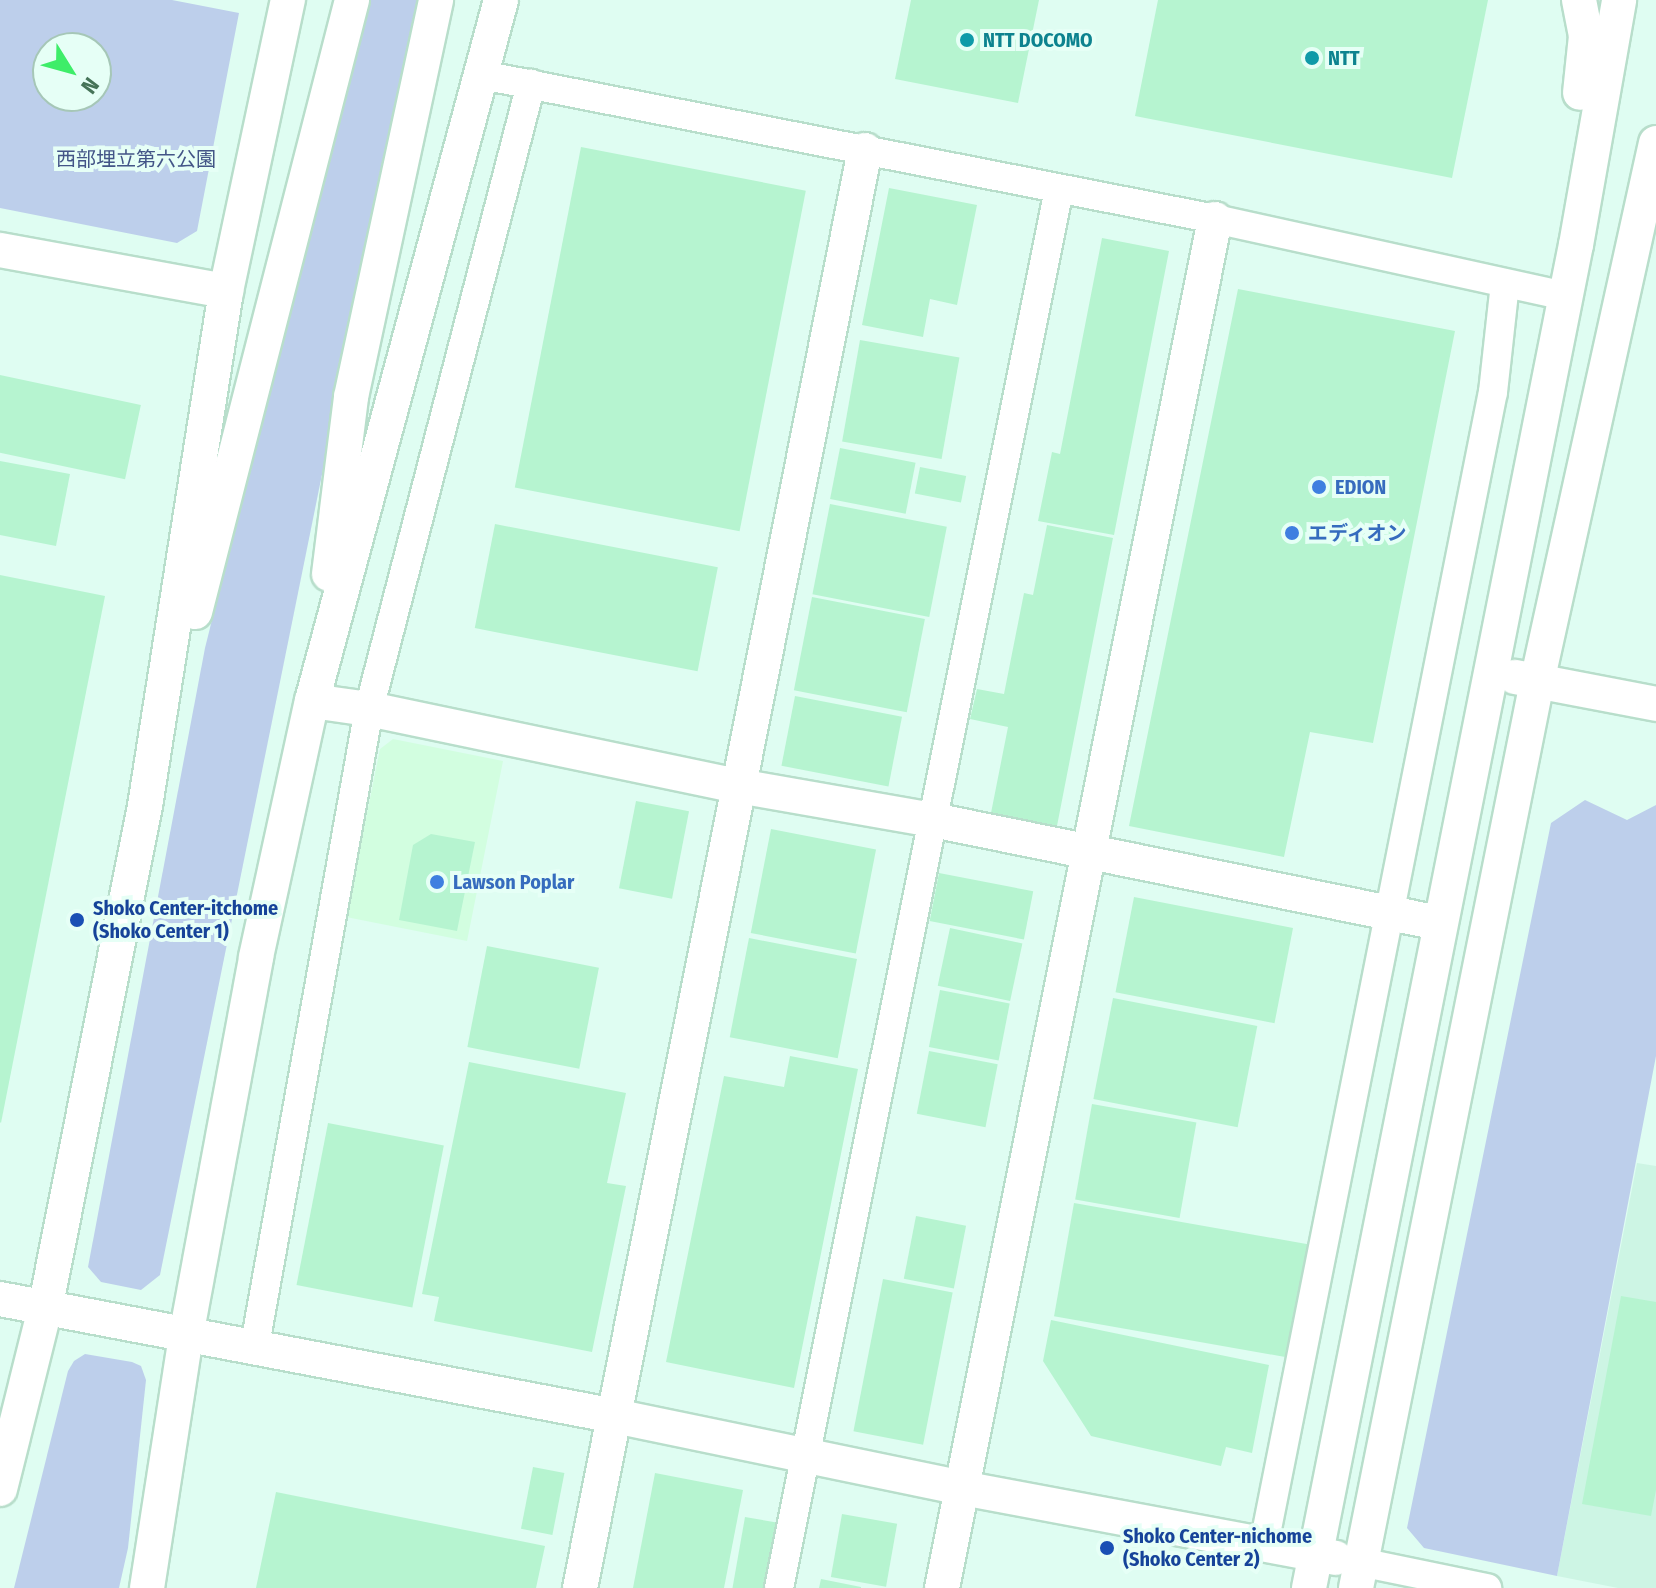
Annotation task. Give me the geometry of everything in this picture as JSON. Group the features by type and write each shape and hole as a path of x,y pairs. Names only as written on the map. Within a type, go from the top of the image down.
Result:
{"street":[{"path":"0,1489 45,1309 145,806 226,291 288,0"},
{"path":"145,806 352,0"},
{"path":"312,701 351,397 436,0"},
{"path":"147,1581 186,1336 256,957 312,701 501,0"},
{"path":"1576,245 1561,198 1586,60 1579,0"},
{"path":"1309,1588 1576,245 1619,0"},
{"path":"482,75 1215,219 1565,296"},
{"path":"254,1350 369,709 531,84"},
{"path":"1358,1575 1537,682 1652,177 1656,143"},
{"path":"580,1588 865,150"},
{"path":"779,1588 1059,189"},
{"path":"942,1588 1215,219"},
{"path":"0,250 226,291"},
{"path":"1264,1544 1493,392 1505,284"},
{"path":"1491,672 1656,704"},
{"path":"312,701 369,709 738,786 933,820 1439,923"},
{"path":"0,1299 254,1350 615,1416 962,1488 1316,1554 1358,1575 1487,1588"}],"shaded area":[{"path":"393,739 503,761 467,941 346,917 380,749"},
{"path":"1637,1163 1656,1166 1656,1588 1618,1588 1557,1576"}],"green space":[{"name":"西部埋立第六公園","path":"0,0 172,0 239,13 197,231 177,243 0,208"},
{"path":"366,0 418,0 160,1275 141,1290 101,1282 88,1267 205,648"},
{"path":"1585,800 1627,820 1656,805 1656,1056 1557,1576 1424,1548 1407,1528 1551,823"},
{"path":"85,1354 132,1362 141,1366 146,1380 128,1548 119,1588 14,1588 68,1371 74,1361"}],"building":[{"name":"NTT DOCOMO","path":"911,0 1039,0 1018,103 895,79"},
{"name":"NTT","path":"1158,0 1488,0 1452,178 1135,116"},
{"path":"581,147 806,191 740,531 515,488"},
{"path":"889,188 977,205 957,305 930,299 923,337 862,325"},
{"path":"1102,238 1169,251 1114,535 1038,521 1052,452 1060,454"},
{"path":"1238,289 1455,331 1373,743 1310,732 1284,857 1129,826"},
{"path":"860,340 959,358 942,459 842,441"},
{"path":"0,375 141,405 125,479 0,453"},
{"path":"840,448 916,463 906,514 830,499"},
{"path":"0,461 70,474 56,546 0,535"},
{"path":"920,467 966,476 961,502 915,494"},
{"path":"830,504 947,527 929,617 812,594"},
{"path":"495,524 718,567 698,671 475,628"},
{"path":"1047,525 1113,538 1057,826 991,813 1008,727 970,719 977,689 1004,694 1024,593 1033,595"},
{"path":"0,575 105,596 1,1123 0,1122"},
{"path":"812,597 925,619 907,712 794,690"},
{"path":"795,696 902,717 888,786 781,766"},
{"path":"636,801 689,811 672,899 619,888"},
{"path":"771,829 876,849 856,953 751,933"},
{"name":"Lawson Poplar","path":"431,834 475,842 457,931 399,920 413,845"},
{"path":"939,873 1033,891 1024,939 930,921"},
{"path":"1134,897 1293,928 1275,1023 1115,992"},
{"path":"950,928 1022,943 1010,1001 938,986"},
{"path":"749,938 857,959 838,1058 730,1037"},
{"path":"487,946 599,968 579,1069 467,1047"},
{"path":"940,990 1010,1004 999,1060 929,1047"},
{"path":"1113,998 1257,1026 1238,1127 1093,1099"},
{"path":"929,1051 998,1064 986,1127 917,1114"},
{"path":"790,1056 858,1069 794,1388 666,1362 724,1076 784,1087"},
{"path":"469,1062 626,1093 607,1183 626,1186 592,1352 434,1321 439,1297 422,1294"},
{"path":"1092,1104 1196,1122 1180,1218 1075,1200"},
{"path":"328,1123 444,1146 412,1307 297,1285"},
{"path":"1074,1203 1309,1245 1289,1358 1054,1316"},
{"path":"916,1216 966,1226 954,1289 904,1279"},
{"path":"883,1279 953,1293 923,1445 853,1431"},
{"path":"1621,1296 1656,1302 1656,1490 1651,1516 1582,1504"},
{"path":"1051,1320 1269,1365 1252,1453 1226,1447 1221,1466 1091,1436 1043,1361"},
{"path":"533,1467 564,1473 552,1535 521,1529"},
{"path":"655,1473 743,1490 724,1588 633,1588"},
{"path":"276,1492 545,1546 536,1588 256,1588"},
{"path":"842,1514 897,1524 886,1587 831,1577"},
{"path":"745,1517 779,1523 768,1588 732,1588"},
{"path":"821,1579 861,1587 861,1588 819,1588"}],"place":[{"name":"NTT DOCOMO","path":"967,40"},
{"name":"NTT","path":"1312,58"},
{"name":"EDION","path":"1319,487"},
{"name":"エディオン","path":"1292,533"},
{"name":"Lawson Poplar","path":"437,882"},
{"name":"Shoko Center-itchome (Shoko Center 1)","path":"77,920"},
{"name":"Shoko Center-nichome (Shoko Center 2)","path":"1107,1548"}]}
